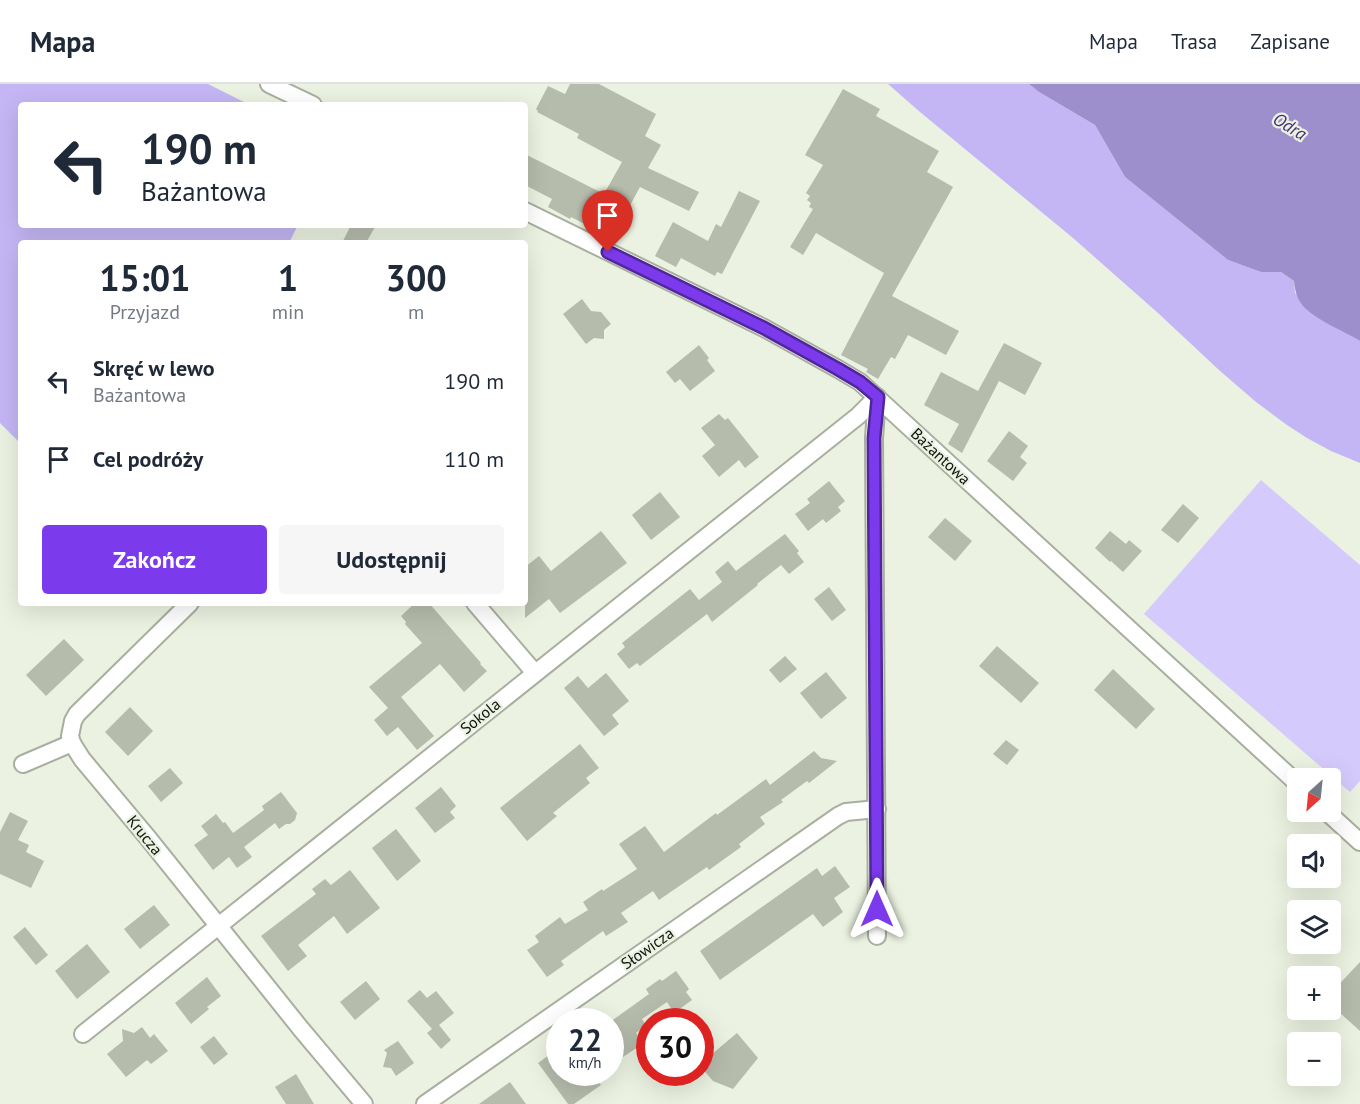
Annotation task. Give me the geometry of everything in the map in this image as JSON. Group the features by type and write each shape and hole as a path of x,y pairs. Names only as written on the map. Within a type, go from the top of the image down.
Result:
{"street":[{"path":"270,84 307,102"},
{"name":"Bażantowa","path":"528,213 764,328 857,380 1287,774"},
{"path":"877,936 874,438 878,397"},
{"name":"Sokola","path":"83,1034 858,417 878,397"},
{"path":"23,765 72,743 71,728 77,714 187,606"},
{"path":"478,606 535,672"},
{"name":"Krucza","path":"72,743 82,759 219,927"},
{"name":"Słowicza","path":"425,1104 838,816 846,812 877,809"},
{"path":"1338,822 1360,842"},
{"path":"219,927 364,1104"}],"shaded area":[{"path":"0,84 208,84 244,102 18,102 18,228 296,228 290,240 18,240 18,441 0,423"},
{"path":"888,84 1029,84 1095,125 1125,177 1228,260 1261,272 1281,272 1294,281 1295,293 1360,341 1360,463 1307,438 1256,402 1073,238"},
{"path":"1261,480 1360,565 1360,781 1350,792 1341,784 1341,768 1322,768 1144,614"}],"water":[{"name":"Odra","path":"1029,84 1360,84 1360,341 1310,313 1300,302 1294,281 1281,272 1261,272 1228,260 1125,177 1095,125"}],"building":[{"path":"570,84 599,84 656,114 645,136 661,145 648,168 699,192 689,211 640,187 612,238 548,207 552,199 528,187 528,156 604,194 622,162 577,138 579,134 537,112 536,109 548,86 565,94"},
{"path":"843,89 880,109 876,116 939,151 927,172 953,187 892,296 959,331 946,355 908,335 895,359 891,357 878,379 866,372 868,369 841,355 884,273 816,233 803,255 790,247 813,209 809,207 811,203 807,200 810,196 806,193 823,165 805,155"},
{"path":"739,191 760,201 722,274 717,272 715,276 681,258 676,267 655,256 673,222 708,241 716,224 721,227"},
{"path":"350,228 374,228 368,240 344,240"},
{"path":"582,299 591,311 601,312 611,324 604,330 604,339 594,338 586,344 563,314"},
{"path":"1004,343 1042,363 1025,395 999,381 962,453 948,444 959,424 924,405 941,372 978,391"},
{"path":"699,345 715,371 690,391 680,379 675,383 666,372"},
{"path":"719,414 725,420 728,418 759,457 745,468 739,460 719,477 702,456 715,445 701,428"},
{"path":"1009,431 1028,446 1020,457 1027,463 1013,481 987,461"},
{"path":"829,481 845,501 838,507 841,511 826,523 823,519 808,531 795,514 810,503 807,499"},
{"path":"660,492 680,517 651,540 632,515"},
{"path":"1183,504 1199,518 1178,543 1161,530"},
{"path":"945,518 972,541 955,561 928,537"},
{"path":"601,531 627,563 560,613 549,599 525,618 525,606 528,606 528,565 539,556 551,571"},
{"path":"1110,531 1126,544 1129,540 1142,551 1123,572 1095,548"},
{"path":"785,534 799,551 797,553 804,562 789,574 781,565 712,622 707,614 640,666 637,663 629,669 617,654 625,647 622,643 690,589 699,600 722,582 715,572 728,561 736,571"},
{"path":"829,587 846,610 832,621 814,599"},
{"path":"412,606 432,606 487,671 464,692 440,664 401,697 434,736 417,750 398,727 387,736 374,720 388,708 369,687 422,643 401,616"},
{"path":"64,639 84,660 46,696 26,675"},
{"path":"997,646 1039,683 1021,703 979,666"},
{"path":"785,656 797,669 780,683 769,670"},
{"path":"1113,669 1155,709 1136,729 1094,690"},
{"path":"826,672 847,698 821,719 800,693"},
{"path":"606,673 629,701 612,715 619,724 604,736 564,688 578,676 588,688"},
{"path":"130,707 153,731 128,756 105,732"},
{"path":"1006,740 1019,750 1007,765 993,754"},
{"path":"580,744 599,768 586,778 590,783 553,813 557,816 527,841 500,808"},
{"path":"814,751 821,758 837,761 760,817 765,824 739,844 741,847 709,870 707,867 659,900 653,891 621,913 628,922 606,936 603,931 561,961 564,965 547,977 527,950 539,942 535,936 560,917 565,924 588,910 583,902 637,869 619,844 645,826 664,852 766,779 770,785"},
{"path":"170,768 183,783 161,802 148,786"},
{"path":"441,787 456,806 450,812 455,818 435,833 415,808"},
{"path":"281,792 297,813 295,820 279,829 275,823 244,847 252,857 237,868 229,857 213,870 194,845 208,835 201,826 216,814 233,833 264,810 262,806"},
{"path":"10,812 28,821 18,840 29,845 26,852 44,861 31,888 0,874 0,832"},
{"path":"396,829 421,861 397,881 372,848"},
{"path":"835,866 850,887 834,898 843,912 823,927 813,914 720,980 700,951 817,868 822,876"},
{"path":"350,870 380,908 347,934 334,916 298,945 307,956 288,971 261,936 316,894 312,889 325,879 331,885"},
{"path":"154,905 170,925 140,949 124,929"},
{"path":"25,927 48,955 36,965 13,937"},
{"path":"87,944 110,972 77,999 55,971"},
{"path":"1360,962 1360,1031 1341,1014 1341,982"},
{"path":"676,971 689,989 686,992 692,1000 681,1008 671,1008 667,1002 658,1008 636,1008 636,1048 624,1056 624,1012 649,994 646,989 660,979 662,981"},
{"path":"207,977 221,996 191,1024 175,1003"},
{"path":"366,981 380,999 355,1020 340,1002"},
{"path":"420,990 427,998 436,991 454,1013 439,1025 451,1040 441,1049 427,1033 432,1029 407,1001"},
{"path":"142,1027 150,1038 154,1034 168,1051 151,1064 147,1060 126,1077 107,1054 123,1041 122,1029 134,1033"},
{"path":"737,1033 758,1058 733,1089 714,1081 714,1052"},
{"path":"214,1036 228,1054 214,1065 200,1047"},
{"path":"398,1041 414,1063 396,1076 391,1068 383,1067 387,1053 384,1050"},
{"path":"546,1057 546,1074 538,1063"},
{"path":"296,1074 314,1104 286,1104 275,1087"},
{"path":"510,1082 526,1104 479,1104"},
{"path":"555,1086 600,1086 574,1104 568,1104"}],"route":[{"path":"608,252 764,328 860,382 878,397 874,438 877,909"}]}
